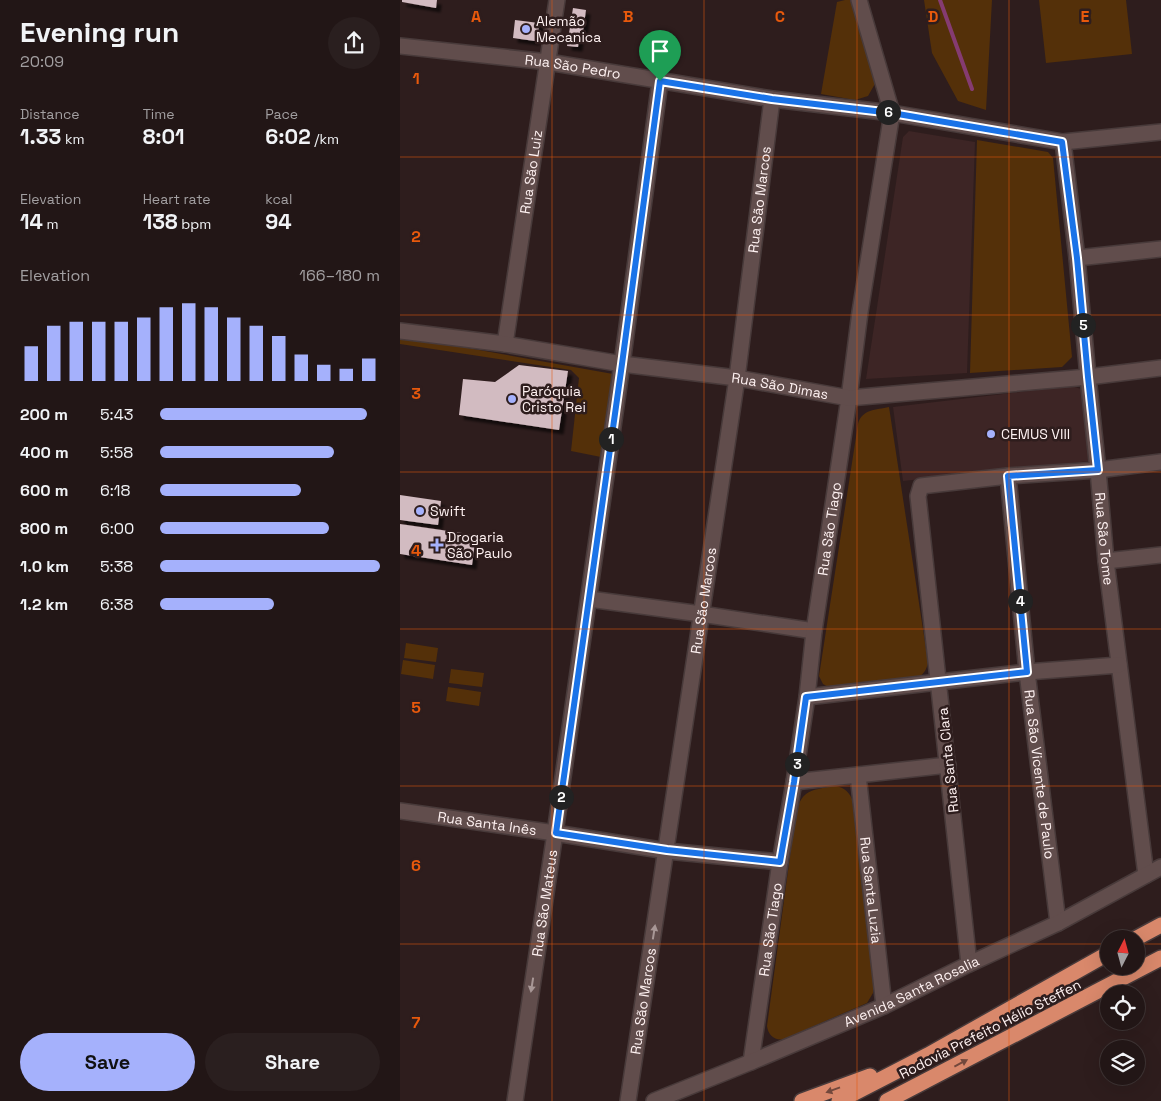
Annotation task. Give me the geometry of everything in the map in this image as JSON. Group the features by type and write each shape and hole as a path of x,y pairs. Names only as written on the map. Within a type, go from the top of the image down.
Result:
{"highway":[{"path":"1145,934 1161,925"},
{"name":"Rodovia Prefeito Hélio Steffen","path":"839,1101 928,1056 1100,958"},
{"name":"Rodovia Prefeito Hélio Steffen","path":"887,1101 1161,958"},
{"path":"802,1101 928,1056"},
{"path":"897,1101 938,1075"}],"street":[{"name":"Rua São Luiz","path":"505,344 557,0"},
{"name":"Rua São Tiago","path":"751,1062 780,862 794,782 860,312 892,113 859,0"},
{"name":"Rua São Pedro","path":"400,46 548,62 772,99 892,113 1062,142 1161,132"},
{"name":"Rua São Mateus","path":"515,1101 556,833 660,81"},
{"name":"Rua São Marcos","path":"628,1101 737,378 772,99"},
{"name":"Rua São Tome","path":"1062,142 1077,258 1106,561 1146,875"},
{"path":"1077,258 1161,249"},
{"name":"Rua São Dimas","path":"400,331 505,344 622,364 737,378 849,398 1088,377 1161,368"},
{"path":"1008,476 1098,470 1161,462"},
{"name":"Rua Santa Clara","path":"969,964 918,496 921,486 1008,476"},
{"name":"Rua São Vicente de Paulo","path":"1008,476 1027,672 1058,924"},
{"path":"1106,561 1161,555"},
{"path":"589,599 814,631"},
{"path":"806,697 1027,672 1119,665"},
{"path":"794,782 948,765"},
{"name":"Rua Santa Luzia","path":"858,775 884,1006"},
{"name":"Rua Santa Inês","path":"400,811 667,850 780,862"},
{"name":"Avenida Santa Rosalia","path":"654,1101 884,1006 969,964 1058,924 1161,867"}],"shaded area":[{"path":"853,0 876,82 868,96 855,100 821,94 837,2"},
{"path":"924,0 992,0 986,110 958,101 932,53"},
{"path":"1039,0 1126,0 1132,54 1046,63"},
{"path":"909,131 975,142 967,373 866,379 903,137"},
{"path":"977,140 1048,152 1053,158 1072,357 1062,367 970,373"},
{"path":"400,336 613,374 601,457 571,451 579,378 571,370 400,344"},
{"name":"CEMUS VIII","path":"1072,386 1081,389 1090,461 903,481 893,407"},
{"path":"889,407 928,664 919,677 830,688 823,684 819,676 858,424 866,413"},
{"path":"406,643 438,648 436,662 404,658"},
{"path":"403,660 435,665 433,679 401,674"},
{"path":"451,669 484,673 482,687 449,683"},
{"path":"448,687 481,692 479,706 446,701"},
{"path":"832,786 844,789 852,799 874,981 873,993 867,1003 784,1039 778,1039 770,1035 767,1026 796,812 802,799 809,792"}],"building":[{"path":"402,0 437,0 436,8 402,2"},
{"path":"573,8 586,10 583,31 580,31 578,47 567,46"},
{"name":"Alemão Mecanica","path":"515,20 539,23 538,36 535,36 535,41 513,38"},
{"name":"Paróquia Cristo Rei","path":"519,365 568,371 559,430 459,415 463,379 495,382"},
{"name":"Swift","path":"400,495 441,501 438,525 400,520"},
{"name":"Drogaria São Paulo","path":"400,524 476,535 472,565 400,554"}],"waterway":[{"path":"940,0 972,89"}],"place":[{"name":"Alemão Mecanica","path":"526,29"},
{"name":"Paróquia Cristo Rei","path":"512,399"},
{"name":"CEMUS VIII","path":"991,434"},
{"name":"Swift","path":"420,511"},
{"name":"Drogaria São Paulo","path":"437,545"}],"route":[{"path":"660,81 772,99 892,113 1062,142 1077,258 1098,470 1008,476 1027,672 806,697 780,862 667,850 556,833 660,81"}]}
